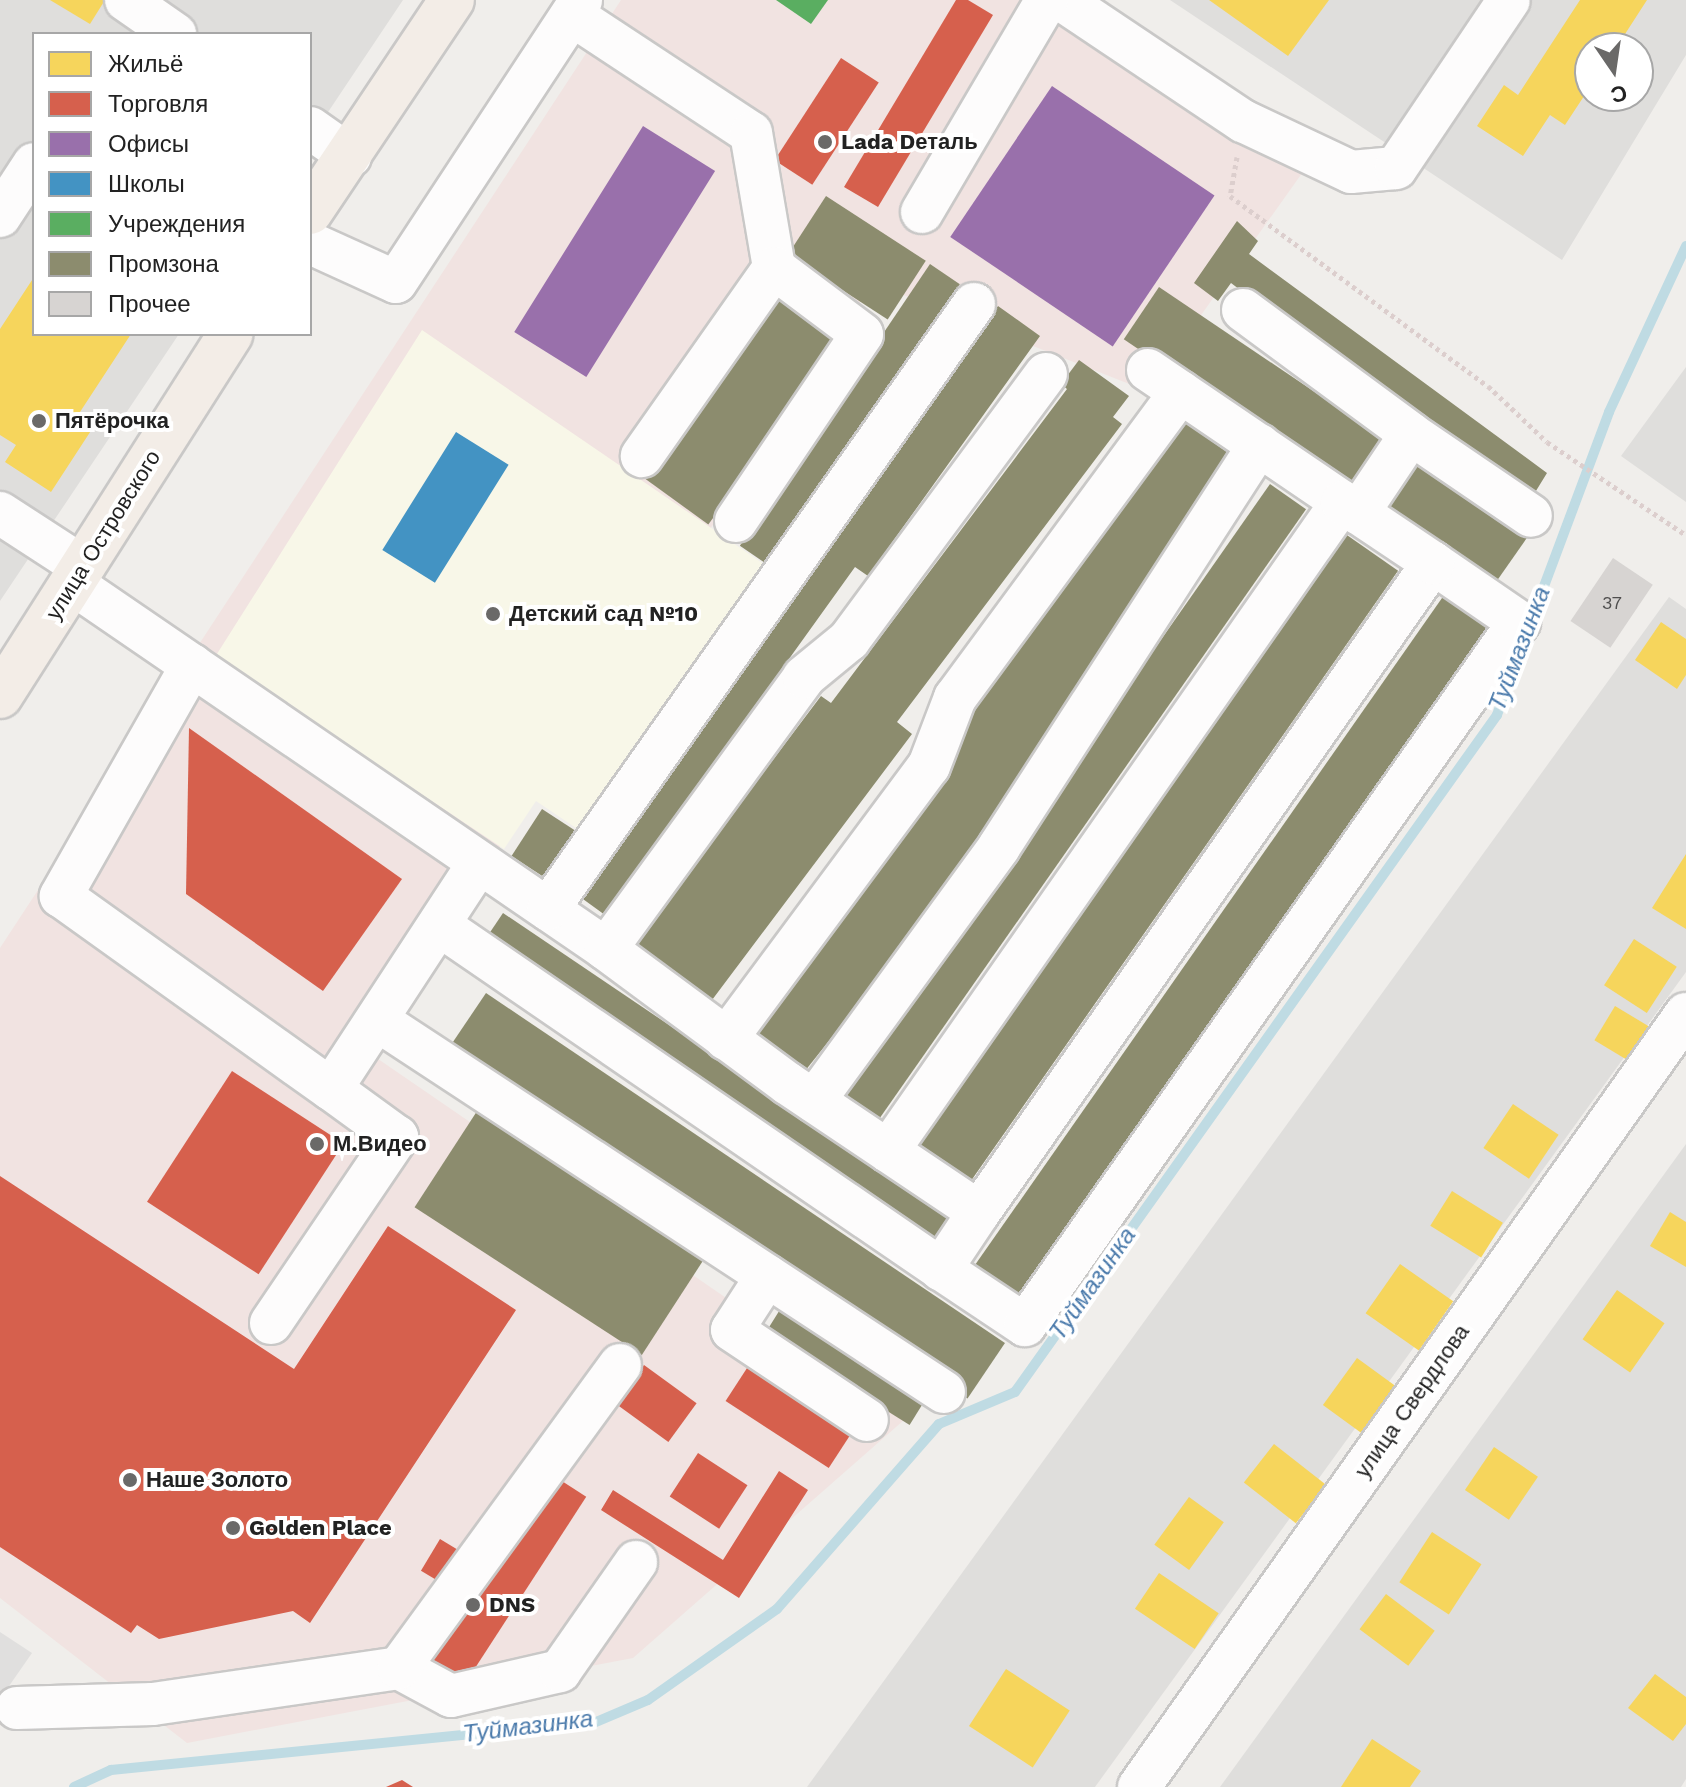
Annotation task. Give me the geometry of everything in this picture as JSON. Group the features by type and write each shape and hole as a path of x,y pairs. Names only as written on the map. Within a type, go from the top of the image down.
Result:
{"main road":[{"path":"312,209 452,0"},
{"name":"улица Островского","path":"0,696 230,336"}],"street":[{"path":"922,212 1047,0"},
{"path":"1062,0 1243,121 1351,172 1396,168 1509,0"},
{"path":"312,244 396,282 576,7 751,133 774,268 862,334 736,521"},
{"path":"127,14 170,32"},
{"path":"312,129 350,156"},
{"path":"0,216 32,167"},
{"path":"642,456 774,268"},
{"path":"548,909 974,304"},
{"path":"1243,310 1411,434 1531,516"},
{"path":"606,949 804,677 849,640 1046,374"},
{"path":"439,925 1025,1325 1519,622 1165,381 955,698 929,766 726,1039"},
{"path":"888,1151 1350,508 1411,434"},
{"path":"814,1101 999,847 1259,445"},
{"path":"0,513 192,665 606,949 726,1039 979,1212"},
{"path":"941,1269 1433,563"},
{"path":"192,665 61,896 397,1137 271,1323"},
{"path":"331,1089 479,863"},
{"name":"улица Свердлова","path":"1139,1787 1686,1014"},
{"path":"377,1020 944,1392"},
{"path":"767,1276 732,1330 867,1420"},
{"path":"399,1668 620,1365"},
{"path":"6,1713 153,1704 399,1668 451,1696 560,1671 636,1562"}],"path":[{"path":"1243,121 1230,196 1488,386 1547,442 1686,535"}],"shaded area":[{"path":"0,0 403,0 312,136 312,32 32,32 32,336 178,336 0,601"},
{"path":"621,0 1062,0 1305,169 1147,391 873,283 365,1050 904,1420 633,1658 187,1743 0,1598 0,948"},
{"path":"1170,0 1686,0 1686,55 1654,108 1654,32 1574,32 1574,112 1652,112 1562,260"},
{"name":"Детский сад №10","path":"422,330 774,571 588,836 536,801 504,849 215,657"},
{"path":"1686,367 1686,502 1621,456"},
{"path":"1669,597 1686,609 1686,972 1095,1787 807,1787"},
{"path":"1686,1144 1686,1779 1681,1787 1220,1787"},
{"path":"0,1632 32,1653 0,1699"}],"building: Жильё":[{"path":"50,0 105,0 90,24"},
{"path":"1209,0 1329,0 1288,56"},
{"path":"1580,0 1647,0 1626,32 1574,32 1574,111 1565,125 1550,115 1523,156 1477,126 1504,85 1518,95"},
{"path":"32,280 32,336 130,336 80,412 96,423 51,492 5,462 16,445 0,435 0,329"},
{"path":"1661,622 1686,639 1686,675 1677,689 1635,660"},
{"path":"1686,854 1686,929 1652,908"},
{"path":"1634,939 1677,967 1647,1013 1604,985"},
{"path":"1615,1006 1656,1031 1636,1065 1594,1040"},
{"path":"1513,1104 1559,1135 1529,1179 1483,1148"},
{"path":"1452,1191 1503,1223 1481,1258 1430,1226"},
{"path":"1670,1212 1686,1222 1686,1267 1650,1246"},
{"path":"1400,1264 1453,1301 1419,1350 1366,1313"},
{"path":"1617,1290 1665,1323 1630,1372 1583,1339"},
{"path":"1357,1358 1396,1386 1362,1433 1323,1405"},
{"path":"1274,1444 1326,1485 1296,1523 1244,1483"},
{"path":"1494,1447 1538,1477 1509,1520 1465,1490"},
{"path":"1189,1497 1224,1522 1189,1570 1154,1545"},
{"path":"1432,1532 1481,1564 1449,1614 1399,1582"},
{"path":"1159,1573 1219,1613 1195,1649 1135,1609"},
{"path":"1386,1594 1435,1631 1408,1666 1360,1629"},
{"path":"1006,1669 1070,1710 1033,1767 969,1726"},
{"path":"1655,1674 1686,1697 1686,1724 1673,1741 1628,1708"},
{"path":"1372,1739 1421,1771 1410,1787 1341,1787"}],"building: Торговля":[{"path":"956,0 968,0 993,15 878,207 844,187"},
{"path":"841,58 879,83 812,185 775,160"},
{"path":"189,728 402,879 323,991 186,894"},
{"path":"232,1071 344,1143 259,1274 147,1202"},
{"path":"0,1176 294,1369 388,1226 516,1310 310,1623 293,1611 159,1639 137,1625 131,1633 0,1547"},
{"path":"644,1365 697,1403 668,1442 616,1404"},
{"path":"749,1365 852,1432 829,1468 726,1401"},
{"path":"698,1453 747,1485 719,1529 670,1497"},
{"path":"779,1471 808,1490 739,1598 601,1510 613,1490 723,1560"},
{"path":"551,1474 586,1497 464,1685 429,1662"},
{"path":"440,1539 463,1553 444,1585 421,1571"},
{"path":"402,1780 413,1787 386,1787"}],"building: Офисы":[{"path":"1052,86 1214,196 1113,346 950,237"},
{"path":"643,126 715,171 586,377 514,332"}],"building: Школы":[{"path":"456,432 509,465 435,583 382,550"}],"building: Учреждения":[{"path":"776,0 828,0 811,24"}],"building: Промзона":[{"path":"826,196 926,261 888,320 788,255"},
{"path":"1237,221 1258,241 1249,254 1547,473 1531,499 1384,399 1231,283 1218,301 1194,283"},
{"path":"930,264 960,284 770,566 740,546"},
{"path":"1159,287 1387,441 1352,493 1124,339"},
{"path":"769,293 839,344 708,525 638,473"},
{"path":"998,306 1040,336 868,576 855,567 605,915 576,894"},
{"path":"1079,360 1129,396 1113,417 1122,424 897,722 912,734 709,1004 632,947 821,696 831,703 1067,389 1061,384"},
{"path":"1176,416 1227,452 987,842 801,1076 746,1037"},
{"path":"1412,451 1530,534 1491,589 1373,507"},
{"path":"1270,484 1306,509 877,1122 841,1097"},
{"path":"1344,533 1398,571 968,1185 914,1147"},
{"path":"1449,588 1501,625 1027,1303 974,1266"},
{"path":"542,809 579,833 548,880 512,856"},
{"path":"503,913 956,1218 935,1249 482,944"},
{"path":"486,993 1005,1343 968,1399 449,1049"},
{"path":"481,1105 708,1253 642,1355 415,1207"},
{"path":"781,1308 926,1399 910,1425 765,1334"}],"building: Прочее":[{"path":"1613,558 1653,585 1610,648 1571,621"}],"waterway":[{"name":"Туймазинка","path":"1531,621 1609,412 1686,246"},
{"name":"Туймазинка","path":"74,1787 111,1770 596,1722 648,1700 777,1609 939,1424 1015,1392 1497,715 1520,651"}],"place":[{"name":"Lada Dеталь","path":"825,142"},
{"name":"Пятёрочка","path":"39,421"},
{"name":"Детский сад №10","path":"493,614"},
{"name":"М.Видео","path":"317,1144"},
{"name":"Наше Золото","path":"130,1480"},
{"name":"Golden Place","path":"233,1528"},
{"name":"DNS","path":"473,1605"}]}
